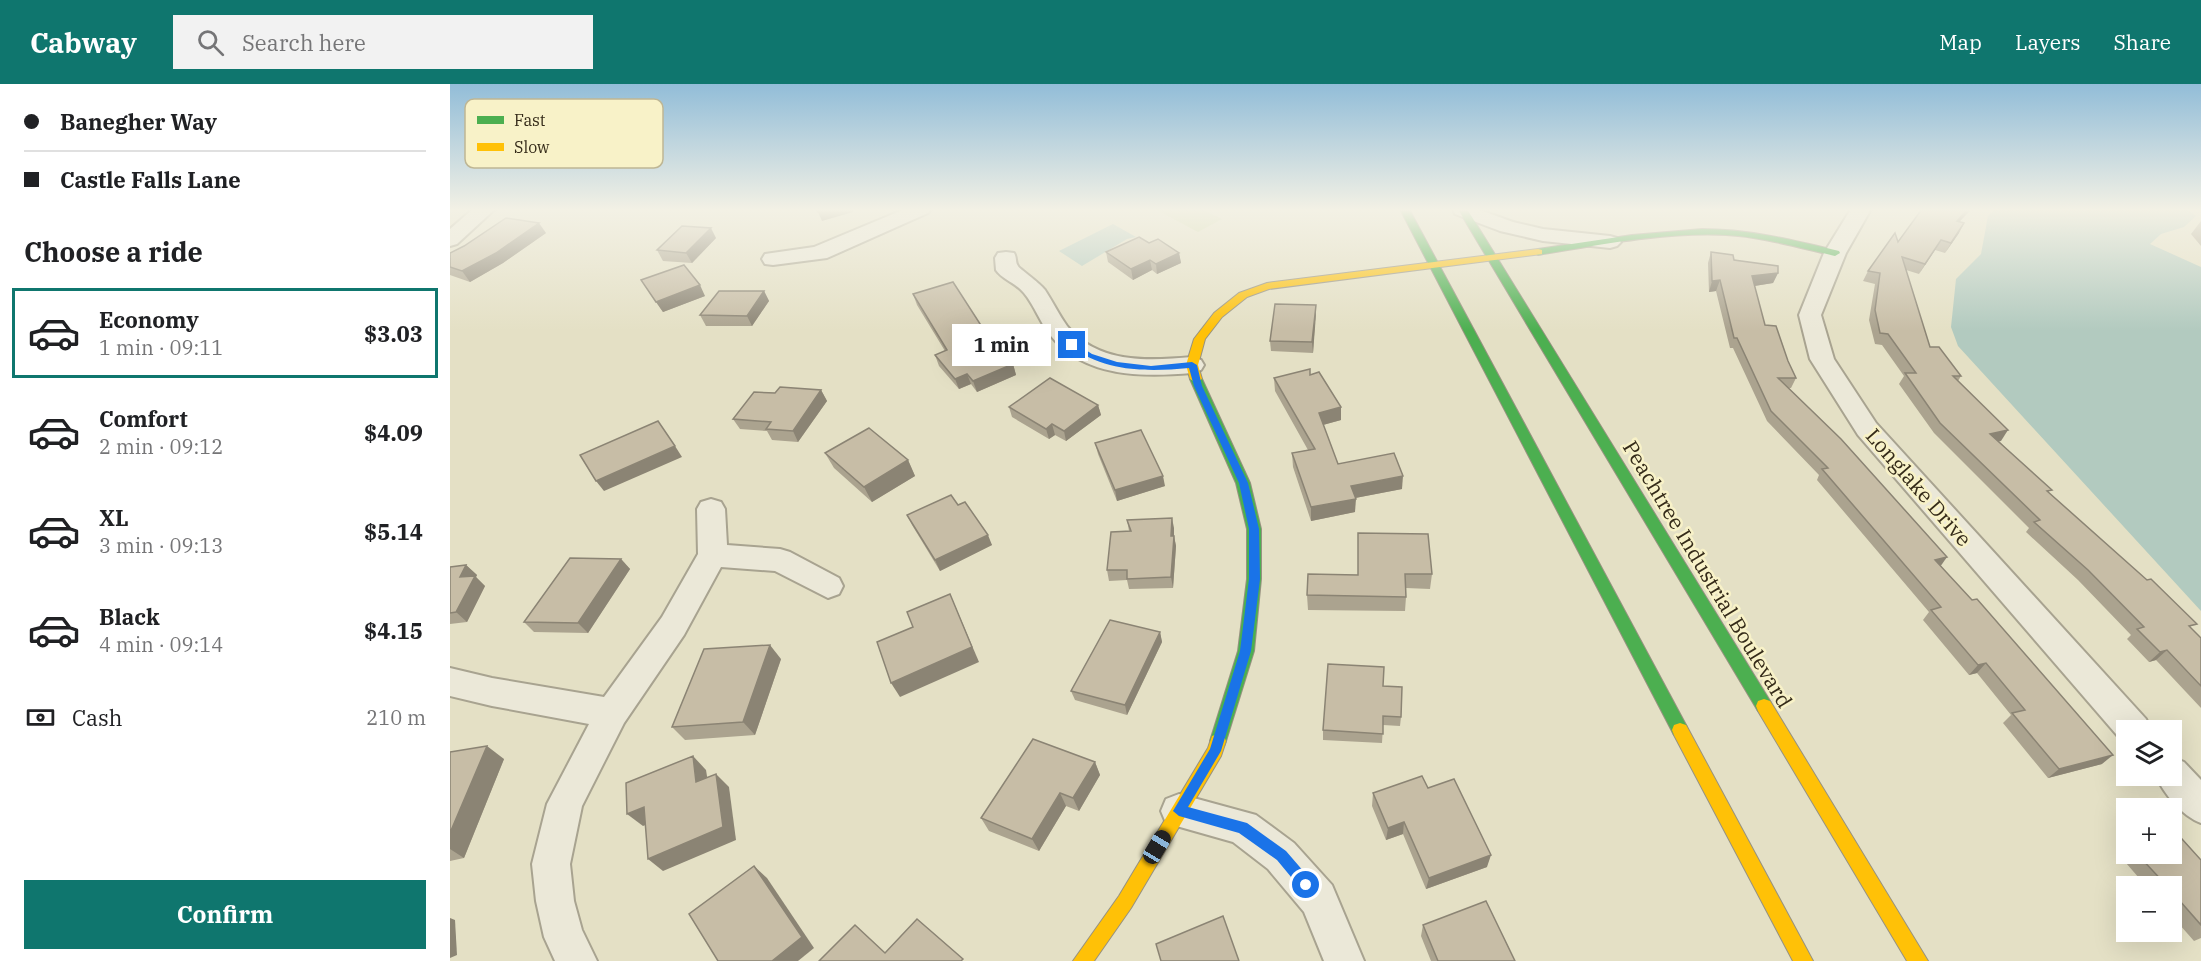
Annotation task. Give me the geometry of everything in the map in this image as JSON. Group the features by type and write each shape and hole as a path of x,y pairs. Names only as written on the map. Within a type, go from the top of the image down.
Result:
{"main road":[{"path":"1426,250 1803,961"},
{"name":"Peachtree Industrial Boulevard","path":"1487,250 1918,961"},
{"path":"1083,961 1125,902 1215,751 1246,651 1254,579 1254,529 1244,483 1198,386 1192,365 1200,339 1218,315 1244,295 1267,286 1555,250"},
{"path":"1822,250 1835,253"}],"street":[{"path":"773,259 819,253 826,250"},
{"name":"Longlake Drive","path":"1837,250 1810,315 1822,359 1867,429 2125,720"},
{"path":"1006,258 1007,270 1027,283 1060,332 1072,345 1089,356 1116,365 1151,369 1192,365"},
{"path":"577,961 564,937 555,901 551,864 565,804 612,713 673,626 713,555 711,509"},
{"path":"713,555 780,560 828,586"},
{"path":"450,682 492,692 612,713"},
{"path":"2182,784 2201,806"},
{"path":"1179,811 1243,827 1281,856 1318,899 1344,961"}],"shaded area":[{"path":"1061,250 1109,250 1082,266 1059,251"},
{"path":"1982,250 2163,250 2201,267 2201,611 1958,346 1951,327 1956,279 1981,254"}],"building":[{"path":"456,250 500,250 462,271 450,267 450,253"},
{"path":"657,250 689,250 686,253"},
{"path":"1111,250 1174,250 1179,253 1156,264 1150,260 1131,269 1106,252"},
{"path":"1883,250 1934,250 1925,264 1902,257 1930,347 1939,347 1961,376 1953,376 2008,430 1990,434 2052,490 2047,491 2147,580 2151,579 2197,624 2189,626 2201,638 2201,686 2167,650 2160,652 2137,629 2144,627 2088,570 2034,522 2040,520 1940,423 1905,373 1916,373 1888,334 1880,333 1875,310 1880,273 1868,271"},
{"path":"1711,252 1733,255 1734,260 1778,266 1778,273 1752,276 1765,325 1776,326 1796,378 1778,378 1841,439 1947,557 1935,560 1972,600 1977,599 2113,755 2059,769 2012,713 2025,710 1986,663 1978,665 1931,610 1941,607 1822,469 1828,468 1771,411 1737,338 1734,338 1720,280 1712,281"},
{"path":"684,265 700,285 656,302 641,280"},
{"path":"953,282 993,344 1013,364 973,381 967,374 955,379 935,355 947,350 913,294"},
{"path":"719,291 764,291 747,316 700,315"},
{"path":"1275,304 1316,305 1312,342 1270,341"},
{"path":"1310,369 1310,375 1319,372 1341,407 1319,413 1338,464 1394,453 1403,476 1351,486 1356,499 1311,507 1292,453 1315,449 1274,378"},
{"path":"1050,378 1098,405 1064,431 1052,424 1046,429 1009,407"},
{"path":"780,387 821,390 793,431 766,429 771,422 733,419 754,392 775,393"},
{"path":"658,421 675,446 596,481 580,455"},
{"path":"869,428 908,460 864,487 825,453"},
{"path":"1141,430 1163,476 1115,490 1095,443"},
{"path":"951,495 958,505 965,502 988,535 935,560 907,515"},
{"path":"1172,518 1171,536 1174,536 1171,577 1127,579 1127,570 1107,570 1111,532 1131,531 1127,520"},
{"path":"1358,533 1428,534 1432,574 1405,574 1406,597 1307,595 1308,574 1358,575"},
{"path":"570,558 621,559 578,623 524,622"},
{"path":"466,565 460,577 475,576 456,612 450,613 450,567"},
{"path":"950,594 972,647 891,683 877,642 913,627 907,612"},
{"path":"1110,620 1160,632 1125,705 1071,691"},
{"path":"770,645 743,722 672,727 704,649"},
{"path":"1328,664 1384,667 1383,686 1402,687 1401,717 1383,716 1383,734 1323,730"},
{"path":"1033,739 1095,762 1073,798 1060,793 1032,839 981,818"},
{"path":"487,746 450,833 450,752"},
{"path":"693,756 696,782 716,774 723,827 648,859 644,807 627,814 626,783"},
{"path":"1422,776 1428,788 1454,779 1491,855 1429,878 1404,822 1388,828 1373,793"},
{"path":"2182,839 2201,860 2201,925 2182,903 2182,876 2158,876 2146,864 2182,864"},
{"path":"754,866 802,937 772,961 718,961 689,914"},
{"path":"1486,901 1515,961 1438,961 1423,925"},
{"path":"1223,916 1239,961 1161,961 1156,944"},
{"path":"917,919 963,959 961,961 819,961 855,925 885,953"}],"traffic: fast":[{"path":"1426,250 1680,730"},
{"path":"1487,250 1764,706"},
{"path":"1538,252 1552,250"},
{"path":"1822,250 1835,253"},
{"path":"1196,379 1243,483 1254,529 1254,579 1246,651 1218,741"}],"traffic: slow":[{"path":"1196,379 1192,365 1200,339 1218,315 1243,295 1267,286 1538,252"},
{"path":"1764,706 1918,961"},
{"path":"1680,730 1803,961"},
{"path":"1083,961 1125,902 1215,751 1218,741"}],"route":[{"path":"1072,345 1089,356 1116,365 1151,369 1192,365 1198,386 1244,483 1254,529 1254,579 1246,651 1215,751 1179,811 1243,827 1281,856 1306,885"}]}
